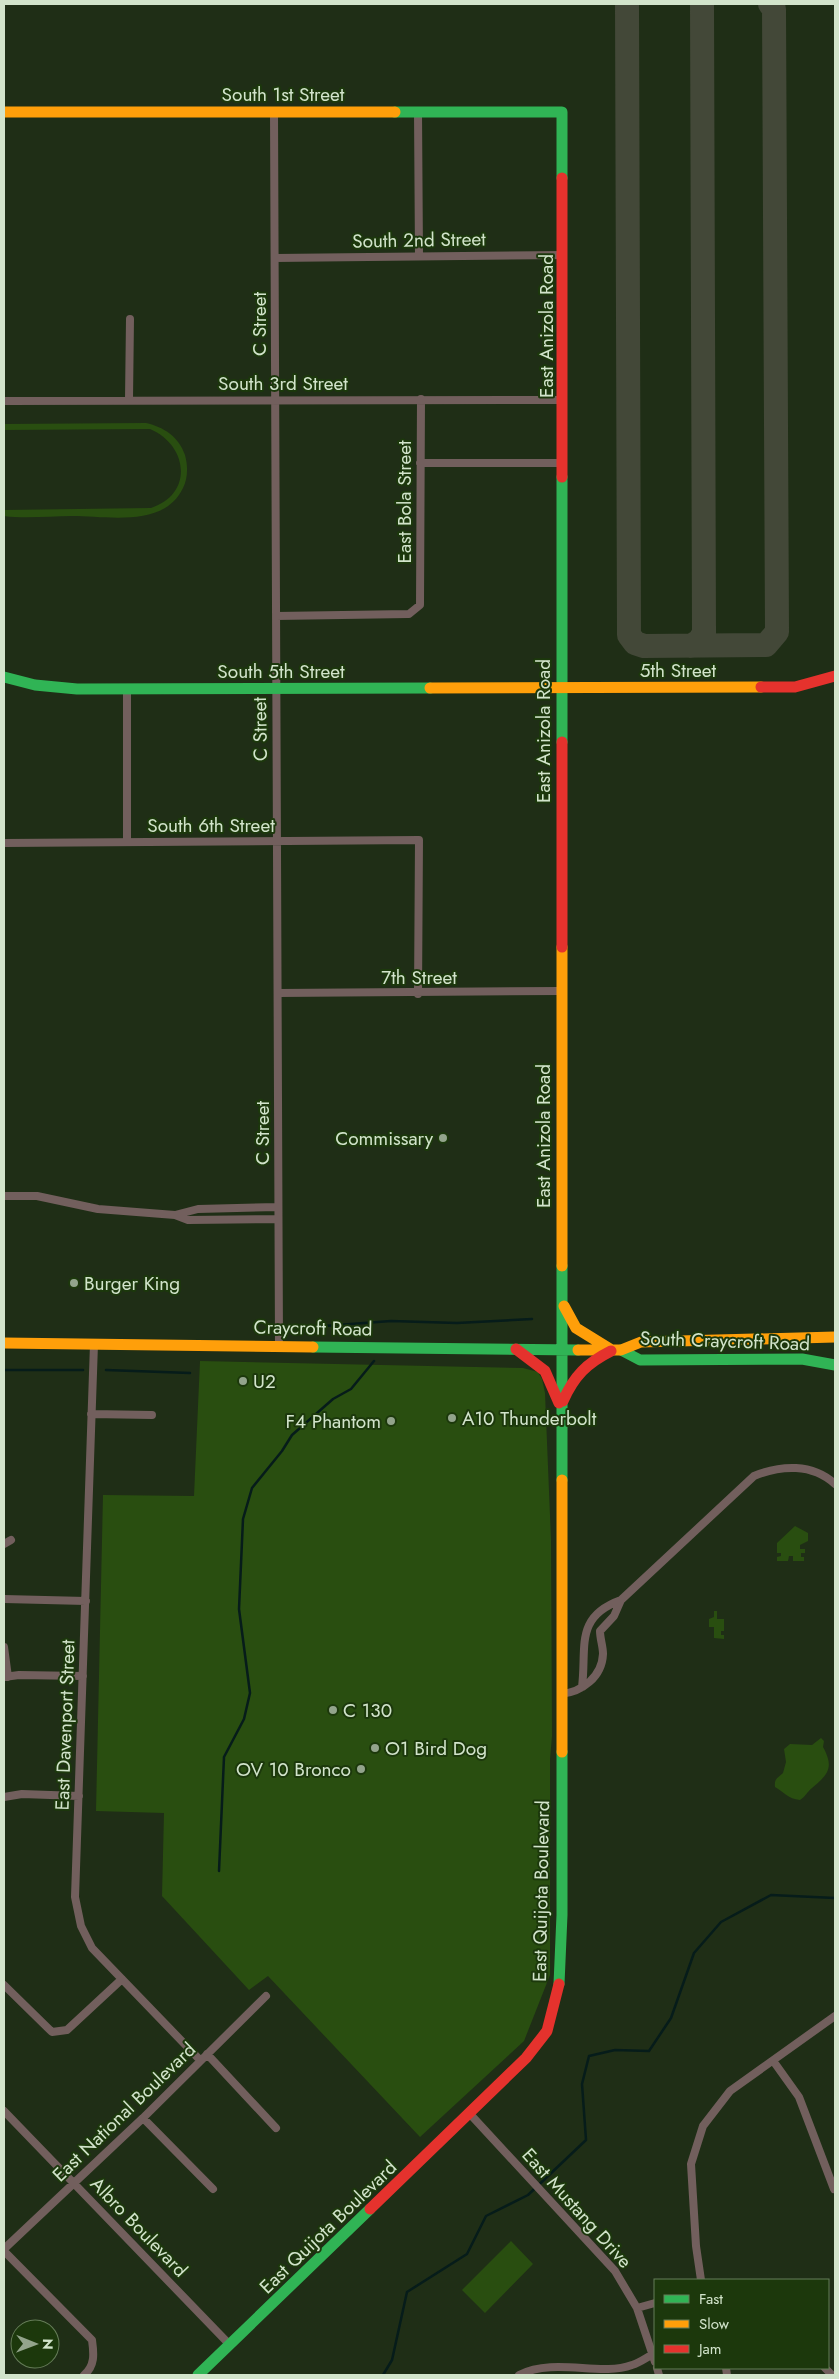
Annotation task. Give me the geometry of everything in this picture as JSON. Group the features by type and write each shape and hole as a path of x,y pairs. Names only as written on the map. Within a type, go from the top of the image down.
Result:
{"street":[{"name":"South 1st Street","path":"4,112 562,112"},
{"name":"C Street","path":"274,112 279,1345"},
{"path":"418,112 419,256"},
{"name":"East Anizola Road","path":"561,1350 562,112"},
{"name":"South 2nd Street","path":"275,258 563,255"},
{"path":"129,400 130,319"},
{"name":"East Bola Street","path":"276,616 409,614 420,605 421,399"},
{"name":"South 3rd Street","path":"4,401 563,400"},
{"path":"420,464 563,463"},
{"name":"5th Street","path":"561,687 796,687 835,676"},
{"name":"South 5th Street","path":"4,677 26,684 63,689 561,687"},
{"path":"127,688 127,841"},
{"name":"South 6th Street","path":"4,843 419,840 418,994"},
{"name":"7th Street","path":"278,993 418,994 561,991"},
{"path":"4,1196 38,1196 98,1209 175,1215 188,1220 278,1219"},
{"path":"175,1215 198,1209 278,1207"},
{"path":"561,1297 569,1322 576,1329 617,1350"},
{"name":"South Craycroft Road","path":"617,1350 641,1342 835,1337"},
{"name":"Craycroft Road","path":"4,1343 617,1350"},
{"name":"East Davenport Street","path":"94,1344 90,1414 86,1601 75,1897 84,1934 92,1948 200,2060"},
{"path":"516,1349 545,1371 561,1408"},
{"name":"East Quijota Boulevard","path":"198,2375 470,2114 526,2058 546,2031 560,1980 562,1915 561,1350"},
{"path":"561,1408 573,1378 586,1365 617,1350"},
{"name":"South Craycroft Road","path":"617,1350 640,1360 793,1358 835,1365"},
{"path":"90,1414 152,1415"},
{"path":"561,1694 572,1693 588,1684 601,1664 603,1649 600,1631 614,1616 621,1600 754,1476 780,1468 798,1467 815,1471 835,1484"},
{"path":"4,1599 86,1601"},
{"path":"582,1687 584,1639 588,1626 595,1615 606,1605 621,1600"},
{"path":"4,1647 6,1677 19,1675 83,1676"},
{"path":"4,1797 22,1794 79,1796"},
{"path":"4,1985 52,2032 67,2030 122,1979"},
{"name":"East National Boulevard","path":"4,2250 143,2118 266,1996"},
{"path":"701,2279 696,2246 691,2164 702,2126 730,2091 774,2062 835,2016"},
{"path":"207,2054 276,2128"},
{"path":"774,2062 799,2097 834,2190"},
{"name":"Albro Boulevard","path":"4,2111 230,2345"},
{"name":"East Mustang Drive","path":"470,2114 616,2271 637,2308 654,2358"},
{"path":"143,2118 213,2188"},
{"path":"4,2250 92,2340 94,2355 90,2370 84,2375"},
{"path":"637,2308 654,2303"},
{"path":"519,2375 529,2370 568,2366 602,2369 631,2366 654,2358"}],"green space":[{"path":"146,423 165,430 175,438 186,459 187,476 185,484 174,501 163,509 134,517 118,518 4,516 4,510 151,508 165,501 174,492 180,481 181,469 178,457 172,446 163,436 150,429 4,430 4,424"},
{"path":"200,1361 523,1368 538,1372 542,1379 545,1393 551,1540 550,1975 524,2041 420,2137 268,1976 249,1990 162,1896 164,1813 96,1811 103,1495 194,1496"},
{"path":"795,1526 808,1533 808,1541 800,1545 800,1549 805,1549 805,1553 801,1553 804,1561 793,1561 793,1556 789,1556 788,1561 777,1561 777,1557 781,1556 781,1553 777,1553 777,1543"},
{"path":"714,1611 717,1611 717,1619 724,1619 724,1631 721,1631 721,1635 724,1635 724,1639 714,1638 714,1627 709,1627 709,1619 714,1617"},
{"path":"821,1738 824,1741 823,1747 829,1765 822,1779 800,1800 789,1797 775,1787 776,1780 783,1773 786,1762 784,1749 790,1744 812,1745"},
{"path":"511,2241 533,2264 485,2313 462,2290"}],"waterway":[{"path":"324,1326 391,1321 457,1323 532,1319"},
{"path":"219,1871 224,1757 244,1719 250,1693 239,1609 243,1519 252,1488 282,1451 292,1435 333,1399 351,1389 374,1361"},
{"path":"4,1370 83,1370"},
{"path":"106,1370 190,1373"},
{"path":"383,2375 392,2360 407,2292 467,2254 486,2216 528,2195 586,2140 582,2084 589,2056 615,2050 649,2051 671,2018 694,1953 721,1922 771,1895 835,1898"}],"taxiway":[{"path":"627,4 629,635 635,643 644,646 766,645 777,632 774,9 770,4"},
{"path":"691,646 699,641 704,633 702,4"}],"traffic: fast":[{"path":"395,112 562,112 562,178"},
{"path":"562,477 562,742"},
{"path":"4,677 35,685 77,689 430,688"},
{"path":"562,1266 562,1480"},
{"path":"313,1347 578,1350"},
{"path":"621,1350 640,1360 802,1359 835,1365"},
{"path":"559,1984 562,1915 562,1752"},
{"path":"198,2375 370,2209"}],"traffic: slow":[{"path":"4,112 395,112"},
{"path":"430,688 761,687"},
{"path":"562,947 562,1266"},
{"path":"564,1306 576,1328 610,1349"},
{"path":"578,1350 621,1350 641,1342 835,1337"},
{"path":"4,1343 313,1347"},
{"path":"562,1480 562,1752"}],"traffic: jam":[{"path":"562,178 562,477"},
{"path":"761,687 795,687 835,676"},
{"path":"562,742 562,947"},
{"path":"516,1349 545,1371 559,1403"},
{"path":"563,1401 582,1371 595,1360 611,1351"},
{"path":"370,2209 526,2058 547,2031 559,1984"}],"place":[{"name":"Commissary","path":"443,1138"},
{"name":"Burger King","path":"74,1283"},
{"name":"U2","path":"243,1381"},
{"name":"A10 Thunderbolt","path":"452,1418"},
{"name":"F4 Phantom","path":"391,1421"},
{"name":"C 130","path":"333,1710"},
{"name":"O1 Bird Dog","path":"375,1748"},
{"name":"OV 10 Bronco","path":"361,1769"}]}
